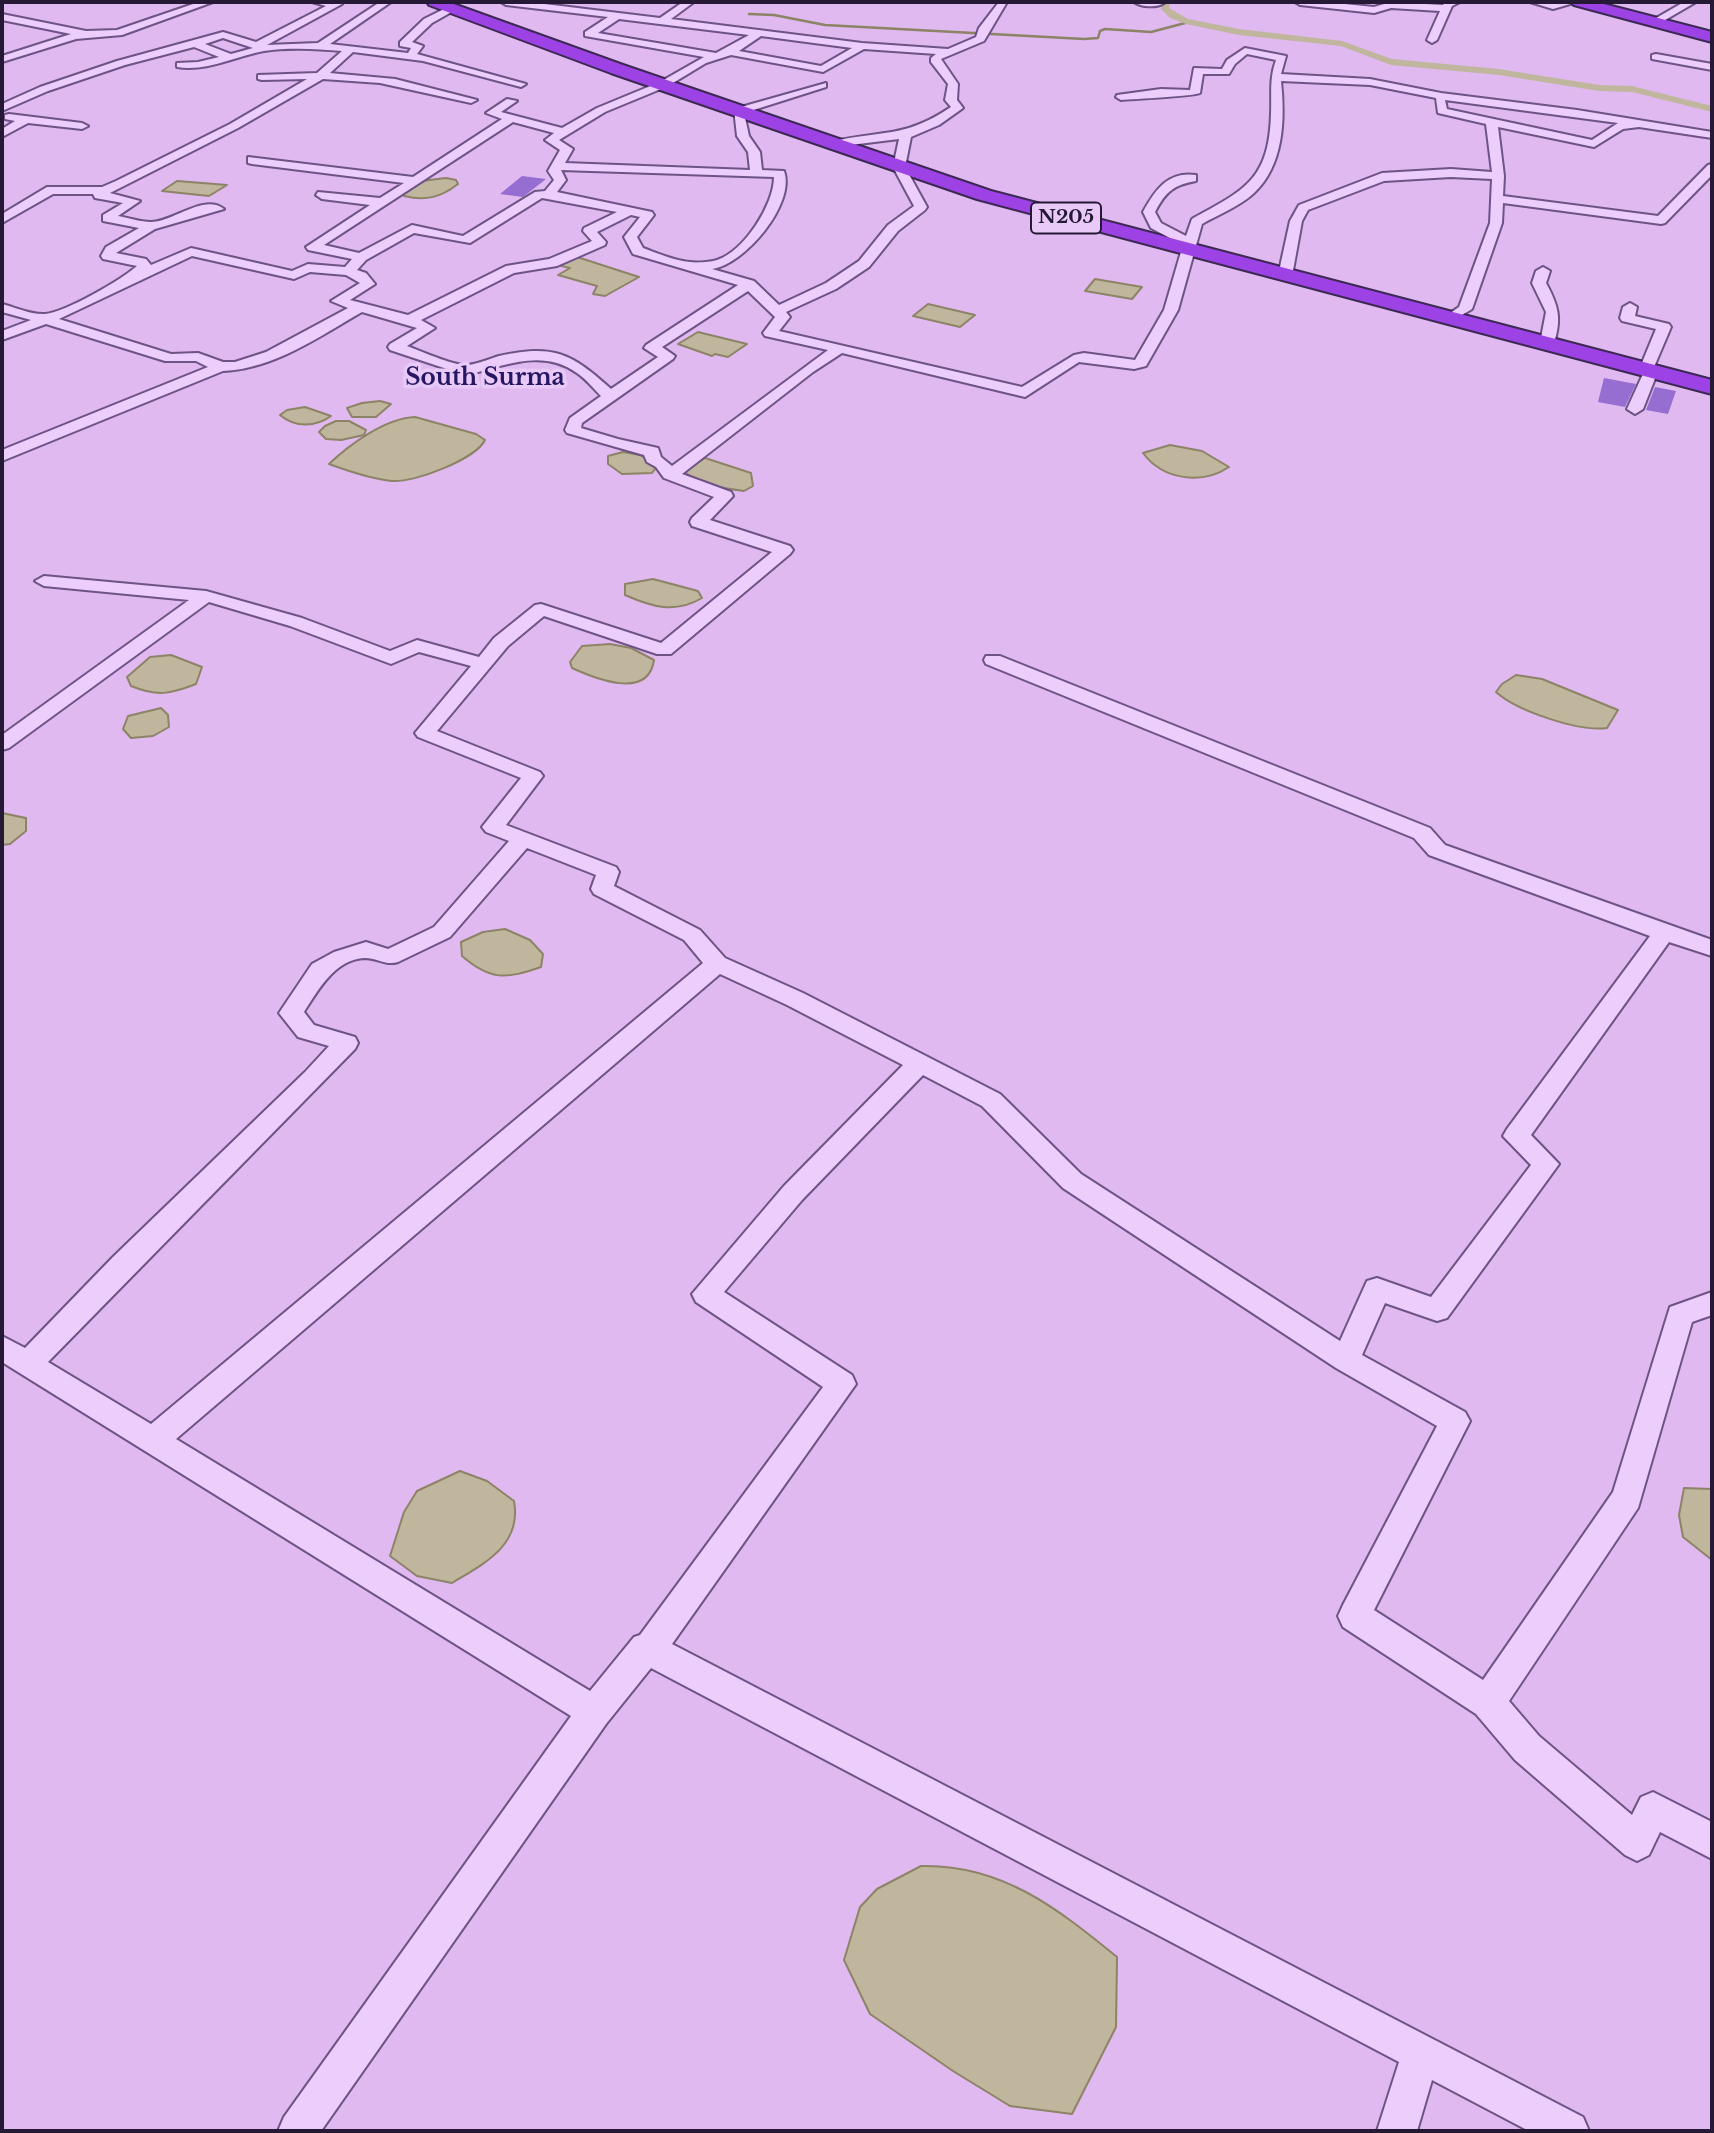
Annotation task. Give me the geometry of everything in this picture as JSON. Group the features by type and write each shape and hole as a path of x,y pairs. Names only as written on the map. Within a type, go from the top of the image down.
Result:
{"highway":[{"path":"1579,2 1712,37"},
{"name":"N205","path":"443,5 738,111 995,198 1712,387"}],"street":[{"path":"2,58 86,34 106,31 118,33 208,2"},
{"path":"181,65 198,65 262,47 337,4 317,2"},
{"path":"320,46 386,2"},
{"path":"506,2 556,5 862,46 949,52"},
{"path":"663,20 689,2"},
{"path":"1139,2 1159,3"},
{"path":"1300,2 1364,9 1391,5 1468,2"},
{"path":"1535,2 1553,6 1572,2"},
{"path":"1656,21 1691,2"},
{"path":"834,144 906,135 935,123 957,108 951,100 953,83 936,62 936,58 980,39 1003,3"},
{"path":"1432,40 1452,4"},
{"path":"411,56 418,47 404,44 443,5"},
{"path":"618,15 589,34 715,57"},
{"path":"2,17 86,34"},
{"path":"549,194 560,180 554,171 567,149 551,140 601,110 664,84 730,52 759,33"},
{"path":"2,108 44,89 121,62 223,35 262,47 320,46 411,56 522,84"},
{"path":"195,44 230,57"},
{"path":"730,52 823,69 862,46"},
{"path":"218,209 203,208 170,224 151,226 105,217 134,201 99,195 234,126 320,76 351,49"},
{"path":"348,271 361,257 412,229 466,240 539,195 549,194 648,215 630,237 638,251 749,284 783,317 770,333 840,348 933,373 1025,392 1074,359 1084,357 1134,365 1141,363 1171,310 1196,222 1248,191 1267,170 1279,108 1275,77 1282,58 1245,51 1231,62 1225,72 1198,70 1195,93 1161,92 1121,97"},
{"path":"1656,57 1712,67"},
{"path":"262,77 320,76 400,82 471,100"},
{"path":"1275,77 1370,82 1441,96 1712,135"},
{"path":"756,173 754,152 743,136 738,111 777,102 822,85"},
{"path":"1457,98 1461,85"},
{"path":"1441,96 1438,104 1441,111 1594,144 1620,126 1643,124"},
{"path":"511,101 492,113 563,132"},
{"path":"2,116 82,126"},
{"path":"2,134 26,119"},
{"path":"361,257 313,247 412,180 510,119"},
{"path":"1450,318 1465,309 1496,223 1498,176 1492,124"},
{"path":"777,311 831,286 864,264 892,228 921,207 900,167 906,135"},
{"path":"252,160 412,180"},
{"path":"558,166 780,174 782,187 763,225 748,241 721,264 688,266"},
{"path":"1498,199 1661,220 1712,168"},
{"path":"1285,276 1296,221 1303,208 1382,177 1451,173 1498,176"},
{"path":"1189,247 1156,225 1149,212 1164,185 1176,179 1192,178"},
{"path":"2,219 51,190 104,191"},
{"path":"321,195 380,202"},
{"path":"410,320 511,269 552,263 589,248 600,242 589,231 630,211"},
{"path":"136,276 145,266 141,262 108,256 111,250 151,226"},
{"path":"2,336 105,293 191,252 294,275 308,268 348,271 361,276 368,284 338,300 358,308 410,320 428,328 395,346 467,371 484,364 529,354 546,357 582,369 600,389 611,396"},
{"path":"160,267 183,271"},
{"path":"1543,271 1539,283 1551,301 1554,317 1547,343"},
{"path":"749,284 651,348 668,356 575,421 573,430 625,447 652,451 653,459 662,464 670,475 725,496 698,522 784,550 664,650 541,610 501,642 425,733 533,776 493,827 608,872 602,889 692,935 717,964 795,999 991,1100 1072,1181 1346,1360 1455,1421 1354,1616 1488,1702 1527,1748 1637,1843 1653,1809 1712,1841"},
{"path":"1630,307 1627,318 1664,327 1635,409"},
{"path":"2,308 170,358 198,357 221,367 235,369 298,342 358,308"},
{"path":"670,475 808,369 840,348"},
{"path":"2,456 221,367"},
{"path":"44,581 206,596 296,622 391,658 418,646 483,664"},
{"path":"2,744 206,596"},
{"path":"993,660 1422,833 1437,850 1712,948"},
{"path":"523,839 442,932 390,957 366,950 342,957 320,970 291,1013 306,1031 346,1043 123,1265 15,1355 594,1712"},
{"path":"1346,1360 1377,1289 1437,1310 1546,1164 1516,1136 1664,933"},
{"path":"153,1440 717,964"},
{"path":"298,2131 594,1712 646,1648 649,1649 842,1384 706,1294 793,1193 920,1063"},
{"path":"1488,1702 1628,1498 1681,1315 1712,1303"},
{"path":"649,1649 1569,2131"},
{"path":"1397,2131 1422,2053"}],"shaded area":[{"path":"446,178 456,180 458,184 439,195 419,198 404,196 402,193 421,181"},
{"path":"177,181 227,185 209,196 162,191"},
{"path":"574,256 639,277 605,296 593,294 597,286 558,275 570,268 557,265"},
{"path":"1095,279 1142,287 1132,299 1085,291"},
{"path":"928,304 975,315 960,327 913,316"},
{"path":"698,332 747,344 728,357 715,354 712,356 678,344"},
{"path":"380,401 391,404 376,417 352,417 347,408 362,403"},
{"path":"305,407 331,416 312,424 299,424 280,415 287,410"},
{"path":"415,417 476,434 485,440 470,455 457,462 429,474 402,481 376,478 329,464 347,448 381,427 404,418"},
{"path":"336,421 349,421 366,430 364,435 341,440 326,439 319,432"},
{"path":"1170,445 1202,451 1229,467 1207,476 1183,477 1161,469 1143,453"},
{"path":"623,452 640,455 658,465 652,473 622,474 608,464 608,456"},
{"path":"705,458 751,473 753,486 744,491 720,487 697,480 683,471"},
{"path":"653,579 698,591 702,598 682,606 664,607 625,595 625,584"},
{"path":"610,644 631,648 654,660 650,673 642,680 619,683 593,677 572,668 570,662 582,646"},
{"path":"171,655 202,667 196,684 164,693 149,692 131,686 127,677 150,657"},
{"path":"1516,675 1542,679 1618,710 1607,728 1581,727 1549,719 1518,706 1496,692 1502,684"},
{"path":"161,708 168,715 169,727 153,736 131,738 123,729 128,716"},
{"path":"2,813 26,818 26,831 10,844 2,845"},
{"path":"505,929 530,940 543,954 541,967 518,974 491,974 462,956 461,942 483,932"},
{"path":"460,1471 487,1481 514,1501 512,1530 507,1541 488,1560 452,1583 417,1576 390,1556 404,1512 417,1491"},
{"path":"1684,1488 1712,1489 1712,1560 1683,1537 1679,1515"},
{"path":"921,1866 950,1867 1003,1881 1073,1922 1117,1957 1116,2027 1072,2114 1010,2106 870,2014 844,1960 860,1907 877,1889"}],"building":[{"path":"522,176 546,179 523,197 500,194"},
{"path":"1604,378 1636,384 1625,407 1598,402"},
{"path":"1655,387 1676,391 1668,414 1646,410"}],"waterway":[{"path":"1166,2 1165,9 1173,16 1186,21 1239,32 1342,44 1391,62 1499,72 1599,88 1632,89 1712,109"},
{"path":"749,14 774,15 825,25 1084,39 1098,38 1100,31 1105,29 1151,32 1189,22"}],"district":[{"name":"South Surma","path":"485,379"}]}
